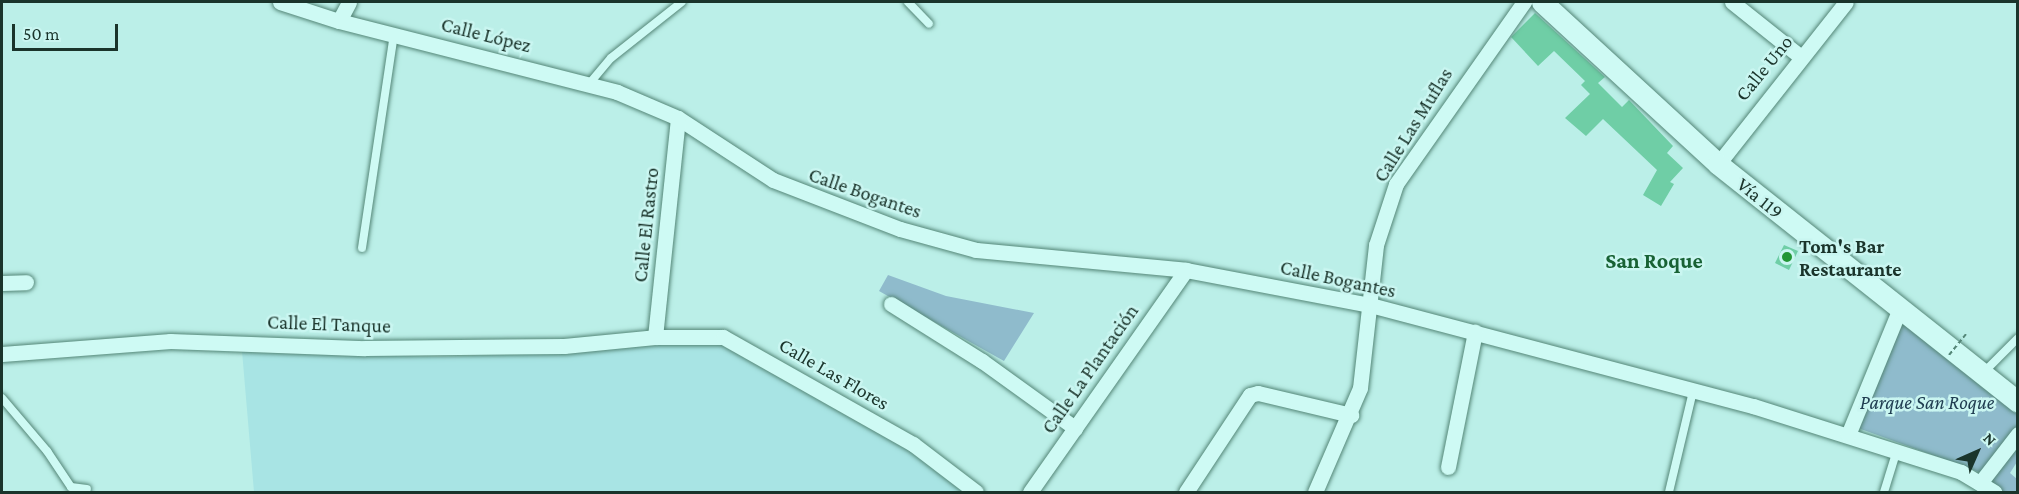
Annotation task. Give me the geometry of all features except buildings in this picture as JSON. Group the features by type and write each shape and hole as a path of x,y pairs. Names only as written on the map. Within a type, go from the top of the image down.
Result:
{"main road":[{"name":"Vía 119","path":"1542,2 1718,164 2018,402"}],"street":[{"name":"Calle López","path":"280,2 339,21 589,84 678,118"},
{"path":"339,21 350,2"},
{"name":"Calle Las Muflas","path":"1315,492 1351,415 1365,363 1376,245 1396,184 1524,2"},
{"path":"1732,2 1800,57"},
{"name":"Calle Uno","path":"1718,164 1800,57 1846,2"},
{"name":"Calle Bogantes","path":"678,118 773,180 900,229 976,250 1186,270 1370,305 1848,435 1961,472 1994,492"},
{"name":"Calle El Rastro","path":"655,337 678,118"},
{"name":"Calle La Plantación","path":"1030,492 1186,270"},
{"path":"2,283 26,282"},
{"path":"891,304 982,361 1075,428"},
{"path":"1848,435 1900,308"},
{"path":"1448,467 1475,332"},
{"name":"Calle El Tanque","path":"2,350 170,341 365,348 564,346 655,337"},
{"name":"Calle Las Flores","path":"655,337 723,337 732,341 913,444 976,492"},
{"path":"1186,492 1250,395 1258,393 1351,415"},
{"path":"1980,483 2018,434"}],"lane":[{"path":"589,84 611,58 682,2"},
{"path":"908,2 929,24"},
{"path":"362,248 394,35"},
{"path":"1982,374 2018,338"},
{"path":"1669,492 1692,391"},
{"path":"2,398 47,451 71,487 87,489"},
{"path":"1884,492 1897,450"}],"path":[{"path":"1949,356 1966,334"}],"shaded area":[{"path":"727,339 918,448 971,492 254,492 242,351 439,357 562,353"}],"green space":[{"path":"888,275 946,296 1034,313 1004,361 879,291"},
{"name":"Parque San Roque","path":"1903,323 2017,413 2017,427 1982,473 1858,428"},
{"path":"2017,446 2017,462 2010,473 2017,479 2017,492 2001,492 1988,482"}],"place":[{"name":"Tom's Bar Restaurante","path":"1787,257"}],"district":[{"name":"San Roque","path":"1654,261"}]}
